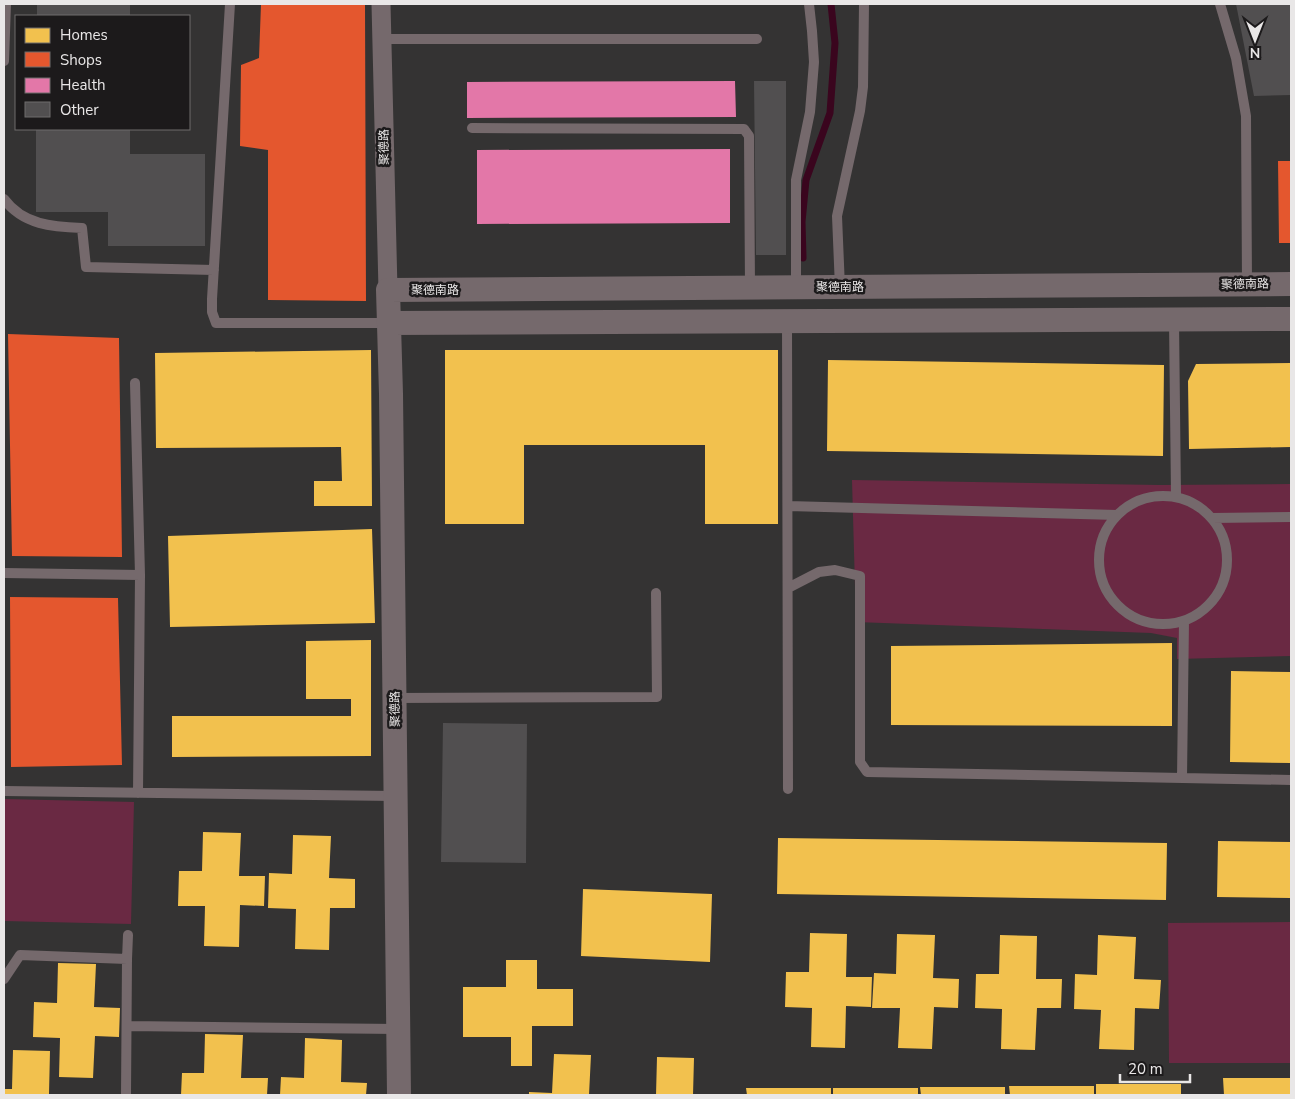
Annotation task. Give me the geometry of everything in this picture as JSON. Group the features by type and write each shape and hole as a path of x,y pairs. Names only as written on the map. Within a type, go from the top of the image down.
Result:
{"street":[{"name":"聚德路","path":"381,4 389,323 399,1095"},
{"name":"聚德南路","path":"388,290 1291,284"},
{"path":"389,323 1291,319"}],"lane":[{"path":"4,60 6,4"},
{"path":"230,4 212,312 216,323 389,323"},
{"path":"796,288 796,180 810,112 814,62 809,4"},
{"path":"840,288 837,216 864,87 864,4"},
{"path":"1220,4 1236,58 1246,116 1248,284"},
{"path":"382,40 757,39"},
{"path":"472,128 744,129 748,136 750,288"},
{"path":"4,199 11,208 37,223 53,227 82,228 86,266 214,270"},
{"path":"787,320 788,789"},
{"path":"1174,320 1176,497"},
{"path":"135,383 140,575 138,793"},
{"path":"1155,496 1176,497 1195,504 1212,518 1225,542 1228,556 1226,577 1217,596 1203,612 1184,621 1162,625 1141,621 1122,610 1108,594 1100,574 1098,553 1104,532 1117,515 1134,502 1155,496"},
{"path":"788,506 1117,515"},
{"path":"1212,518 1291,517"},
{"path":"788,588 819,572 836,570 860,576 860,762 867,772 1291,780"},
{"path":"4,573 140,575"},
{"path":"394,698 657,697 656,594"},
{"path":"1182,778 1184,621"},
{"path":"4,792 396,796"},
{"path":"126,1095 128,936"},
{"path":"4,979 20,954 127,959"},
{"path":"127,1026 398,1029"}],"shaded area":[{"path":"852,480 1160,485 1291,484 1291,656 1177,659 1177,638 1151,633 856,622"},
{"path":"4,799 134,802 131,924 4,921"},
{"path":"1291,922 1291,1063 1169,1063 1168,923"}],"building: Homes":[{"path":"371,350 372,506 314,506 314,481 342,481 341,447 156,448 155,353"},
{"path":"445,350 778,350 778,524 705,524 705,445 524,445 524,524 445,524"},
{"path":"828,360 1164,365 1163,456 827,451"},
{"path":"1291,363 1291,447 1189,449 1188,381 1196,364"},
{"path":"372,529 375,623 170,627 168,536"},
{"path":"371,640 371,756 172,757 172,716 351,716 351,699 306,699 306,641"},
{"path":"1172,643 1172,726 891,725 891,646"},
{"path":"1231,671 1291,672 1291,763 1230,762"},
{"path":"203,832 241,833 239,876 265,876 264,906 240,905 239,947 204,946 205,906 178,906 179,871 202,871"},
{"path":"293,835 331,836 329,878 355,879 355,908 330,908 329,950 295,949 296,909 268,908 269,873 292,874"},
{"path":"778,838 1167,843 1166,900 777,894"},
{"path":"1218,841 1291,842 1291,898 1217,897"},
{"path":"583,889 712,894 710,962 581,956"},
{"path":"810,933 847,934 846,977 872,977 871,1007 846,1006 845,1048 811,1047 812,1008 785,1007 786,972 809,972"},
{"path":"897,934 935,935 933,978 959,979 958,1008 934,1007 932,1049 898,1048 900,1008 872,1008 874,973 896,974"},
{"path":"1000,935 1037,936 1036,979 1062,979 1061,1008 1037,1008 1035,1050 1001,1049 1002,1009 975,1008 976,974 999,974"},
{"path":"1098,935 1136,937 1134,979 1161,980 1159,1009 1135,1008 1134,1050 1099,1049 1101,1010 1074,1009 1075,974 1097,975"},
{"path":"506,960 537,960 537,989 573,989 573,1026 532,1026 532,1066 511,1066 511,1037 463,1037 463,987 506,987"},
{"path":"58,963 96,964 94,1007 120,1008 119,1037 95,1036 93,1078 59,1077 60,1038 33,1037 34,1002 57,1003"},
{"path":"205,1034 243,1035 241,1078 268,1078 267,1095 181,1095 182,1073 204,1073"},
{"path":"305,1038 342,1040 341,1082 367,1083 366,1095 280,1095 281,1077 304,1078"},
{"path":"13,1050 50,1051 49,1094 53,1095 4,1095 4,1089 12,1089"},
{"path":"554,1054 591,1055 589,1095 529,1095 529,1092 552,1093"},
{"path":"657,1057 694,1058 693,1095 656,1095"},
{"path":"1223,1078 1291,1078 1291,1095 1224,1095"},
{"path":"1096,1084 1181,1084 1181,1095 1096,1095"},
{"path":"1009,1086 1094,1086 1094,1095 1010,1095"},
{"path":"920,1087 1005,1087 1005,1095 921,1095"},
{"path":"746,1088 831,1088 831,1095 747,1095"},
{"path":"833,1088 918,1088 918,1095 833,1095"}],"building: Shops":[{"path":"261,4 365,4 366,301 268,300 268,150 240,146 241,65 259,58"},
{"path":"1278,161 1291,161 1291,243 1279,243"},
{"path":"8,334 119,338 122,557 12,556"},
{"path":"10,597 118,598 122,765 11,767"}],"building: Health":[{"path":"735,81 736,117 467,118 467,82"},
{"path":"730,149 730,223 477,224 477,150"}],"building: Other":[{"path":"37,4 130,4 130,15 37,15"},
{"path":"1236,4 1291,4 1291,95 1254,96"},
{"path":"754,81 786,81 786,255 756,255"},
{"path":"36,130 130,130 130,154 205,154 205,246 108,246 108,212 36,212"},
{"path":"443,723 527,724 526,863 441,862"}],"waterway":[{"path":"803,258 802,222 806,180 830,113 835,43 831,4"}]}
